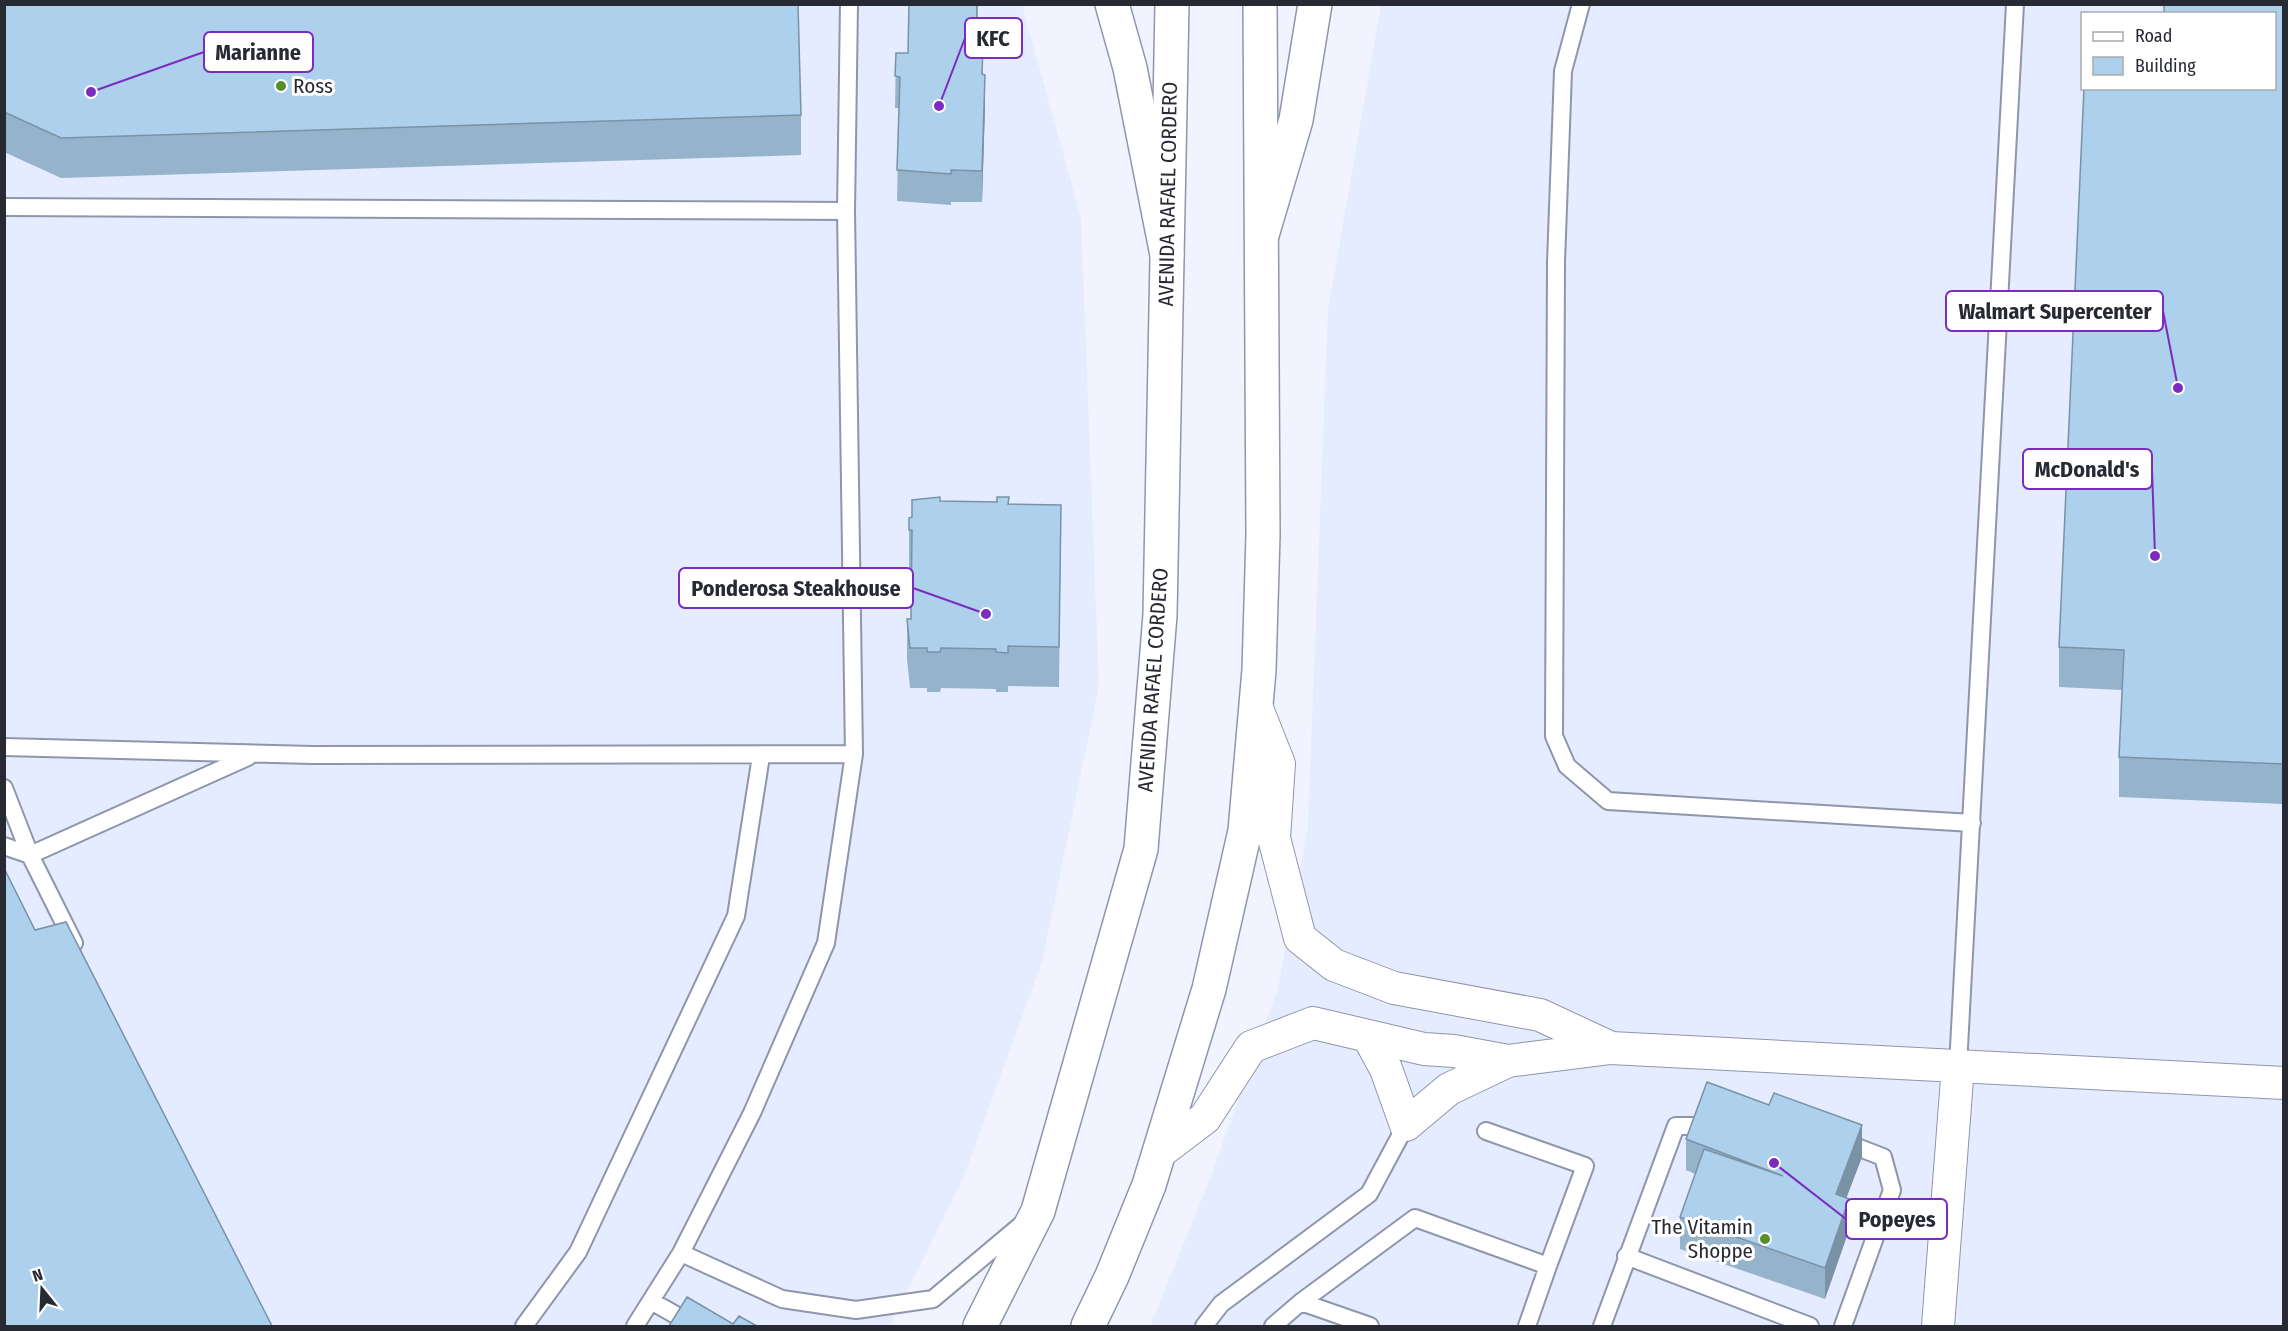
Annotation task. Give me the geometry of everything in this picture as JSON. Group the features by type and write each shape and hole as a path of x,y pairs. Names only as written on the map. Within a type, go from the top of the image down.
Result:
{"main road":[{"path":"1112,4 1130,68 1167,255"},
{"name":"AVENIDA RAFAEL CORDERO","path":"980,1326 1038,1211 1141,849 1160,615 1172,4"},
{"path":"1088,1326 1116,1266 1149,1185 1209,989 1245,831 1256,706 1263,535 1260,4"},
{"path":"1262,236 1296,120 1315,4"}],"street":[{"path":"1256,706 1279,764 1274,838 1300,938 1334,965 1394,988 1540,1015 1611,1048"},
{"path":"1159,1153 1205,1118 1251,1047 1313,1023 1424,1049 1454,1051 1508,1061 1611,1048 2283,1083"},
{"path":"1368,1036 1386,1069 1406,1125 1449,1089 1508,1061"},
{"path":"1938,1326 1958,1066"}],"lane":[{"path":"635,1326 681,1253 752,1113 826,943 854,754 846,212 849,4"},
{"path":"1581,4 1563,71 1556,262 1554,736 1567,766 1608,801 1972,823"},
{"path":"1958,1066 2015,4"},
{"path":"4,207 846,212"},
{"path":"4,747 254,754 761,756 854,754"},
{"path":"4,846 30,855 254,754"},
{"path":"524,1326 578,1252 736,916 761,756"},
{"path":"4,788 30,855 79,954"},
{"path":"1204,1326 1221,1304 1369,1194 1406,1125"},
{"path":"1602,1326 1676,1126 1734,1126"},
{"path":"1486,1131 1585,1166 1527,1326"},
{"path":"1827,1136 1883,1157 1892,1190 1843,1326"},
{"path":"681,1253 782,1299 856,1310 933,1299 1038,1211"},
{"path":"1273,1326 1301,1302 1415,1218 1548,1266"},
{"path":"1626,1256 1810,1326"},
{"path":"651,1301 695,1326"},
{"path":"1301,1302 1370,1326"}],"shaded area":[{"path":"5,5 1022,5 1081,218 1099,686 1042,962 962,1181 890,1326 5,1326"},
{"path":"1381,5 2283,5 2283,1326 1150,1326 1210,1179 1278,988 1308,825 1328,310"}],"building":[{"path":"4,4 798,4 801,115 61,138 4,112"},
{"path":"909,4 977,4 976,46 983,46 982,74 985,75 982,171 951,170 951,174 897,170 900,77 895,76 896,53 908,53"},
{"path":"2164,4 2283,4 2283,764 2119,757 2124,650 2059,647 2084,90 2276,90 2276,12 2164,12"},
{"path":"940,497 940,501 997,502 997,497 1009,497 1008,504 1061,505 1059,647 1008,646 1008,653 996,652 996,649 941,648 940,652 927,652 927,648 910,648 907,619 911,619 912,530 909,530 909,518 912,517 912,500"},
{"path":"4,868 35,930 66,922 272,1326 4,1326"},
{"path":"1707,1082 1769,1105 1774,1093 1862,1125 1836,1194 1849,1199 1825,1268 1680,1217 1704,1149 1783,1176 1686,1139"},
{"path":"687,1297 733,1324 739,1316 757,1326 669,1326"}],"place":[{"name":"Ross","path":"281,86"},
{"name":"Marianne","path":"91,92"},
{"name":"KFC","path":"939,106"},
{"name":"Walmart Supercenter","path":"2178,388"},
{"name":"McDonald's","path":"2155,556"},
{"name":"Ponderosa Steakhouse","path":"986,614"},
{"name":"Popeyes","path":"1774,1163"},
{"name":"The Vitamin Shoppe","path":"1765,1239"}]}
